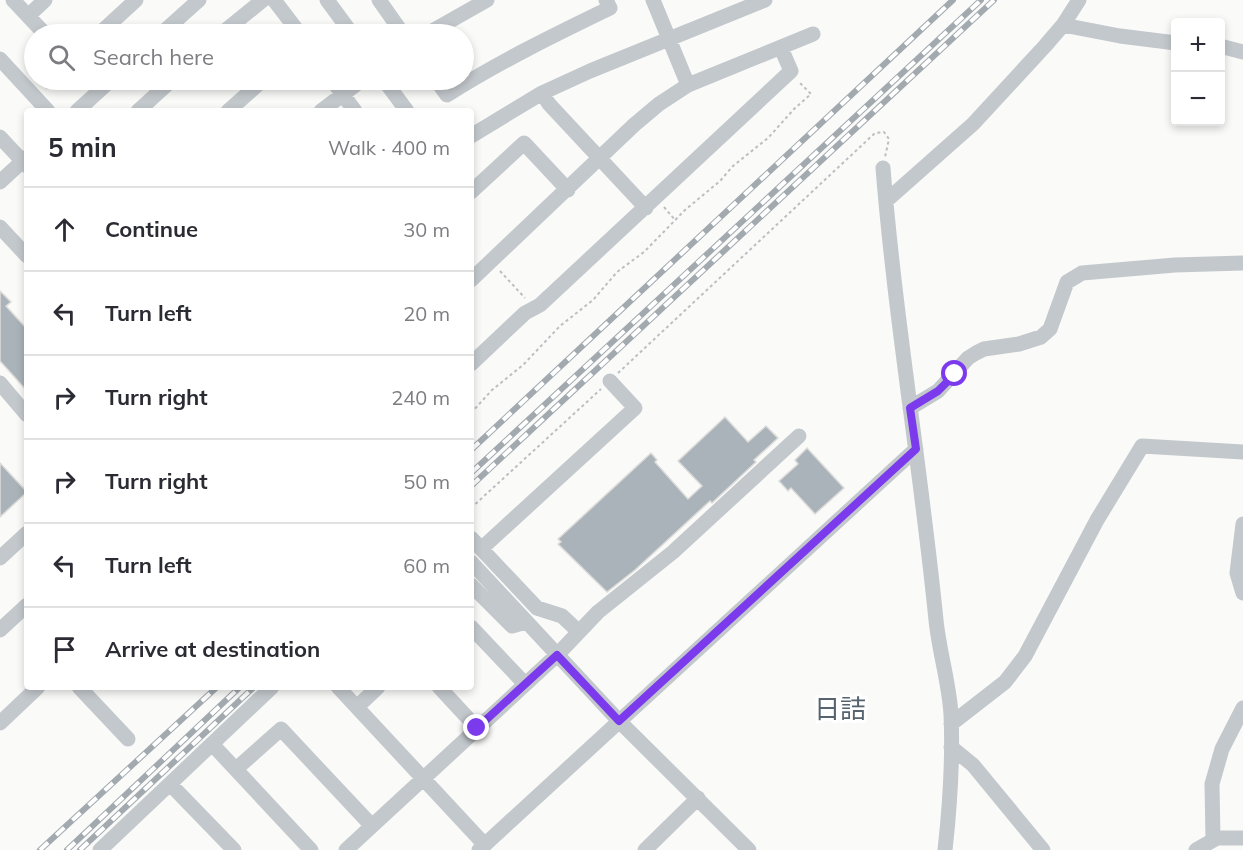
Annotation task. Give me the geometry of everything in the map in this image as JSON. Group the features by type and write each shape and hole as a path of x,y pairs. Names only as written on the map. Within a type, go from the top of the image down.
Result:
{"street":[{"path":"13,0 36,24"},
{"path":"28,16 45,0"},
{"path":"110,24 136,0"},
{"path":"172,24 199,0"},
{"path":"233,24 263,0"},
{"path":"274,0 292,24"},
{"path":"327,0 345,24"},
{"path":"379,0 396,24"},
{"path":"445,24 487,0"},
{"path":"474,78 530,46 610,8 606,0"},
{"path":"653,0 688,85"},
{"path":"474,134 542,93 590,70 765,0"},
{"path":"886,201 973,124 1063,25 1079,0"},
{"path":"1063,25 1120,36 1171,42"},
{"path":"474,272 568,190 659,104 688,85 813,34"},
{"path":"1225,47 1243,52"},
{"path":"474,361 525,313 535,308 651,203 790,73 781,48"},
{"path":"0,59 24,85"},
{"path":"29,90 45,108"},
{"path":"80,108 100,90"},
{"path":"141,108 159,90"},
{"path":"231,108 252,90"},
{"path":"340,90 353,108"},
{"path":"325,108 348,90"},
{"path":"391,90 405,108"},
{"path":"443,90 447,95 455,90"},
{"path":"542,93 549,104 600,159 651,203"},
{"path":"0,137 24,159"},
{"path":"474,189 524,143 568,190"},
{"path":"0,182 24,163"},
{"path":"883,168 905,376 937,624 951,712 945,850"},
{"path":"0,227 24,253"},
{"path":"910,408 938,391 968,358 976,353 984,349 1019,344 1041,337 1050,329 1067,282 1082,273 1174,265 1243,263"},
{"path":"579,632 562,616 537,608 476,544 635,408 610,381"},
{"path":"0,383 24,411"},
{"path":"346,850 557,655 598,612 666,559 800,436"},
{"path":"951,724 1005,682 1025,656 1097,520 1142,446 1243,452"},
{"path":"341,690 423,778 482,847 916,449"},
{"path":"1243,524 1236,573 1243,593"},
{"path":"0,558 24,536"},
{"path":"474,565 619,721 749,850"},
{"path":"474,588 512,626 526,622"},
{"path":"0,630 24,608"},
{"path":"474,630 525,684"},
{"path":"0,723 35,690"},
{"path":"82,690 128,739"},
{"path":"103,849 269,690"},
{"path":"357,706 375,690"},
{"path":"442,690 477,728"},
{"path":"1213,839 1212,784 1222,749 1243,708"},
{"path":"236,769 281,729 372,826"},
{"path":"212,744 311,850"},
{"path":"951,747 973,765 1043,850"},
{"path":"170,784 234,850"},
{"path":"645,850 698,798"},
{"path":"1196,850 1213,839 1243,838"}],"path":[{"path":"474,410 492,390 523,365 560,326 587,305 617,272 644,252 747,153 768,138 811,93 790,73"},
{"path":"474,505 875,133 884,132 889,139 883,168"},
{"path":"651,203 675,220"},
{"path":"496,267 535,308"}],"building":[{"path":"0,291 11,302 6,306 24,326 24,388 0,361"},
{"path":"725,417 748,442 766,426 778,438 712,503 710,501 635,570 607,592 558,544 561,542 558,539 651,453 657,460 655,462 688,499 702,486 678,461"},
{"path":"807,448 844,488 815,514 791,488 788,491 779,481 798,464 795,460"},
{"path":"0,463 24,489 24,495 0,517"}],"railway":[{"path":"474,447 953,0"},
{"path":"474,470 981,0"},
{"path":"474,483 994,0"},
{"path":"40,850 214,690"},
{"path":"67,850 237,690"},
{"path":"80,850 251,690"}],"district":[{"name":"日詰","path":"840,709"}],"route":[{"path":"477,728 557,655 619,721 916,449 910,408 938,391 955,374"}]}
